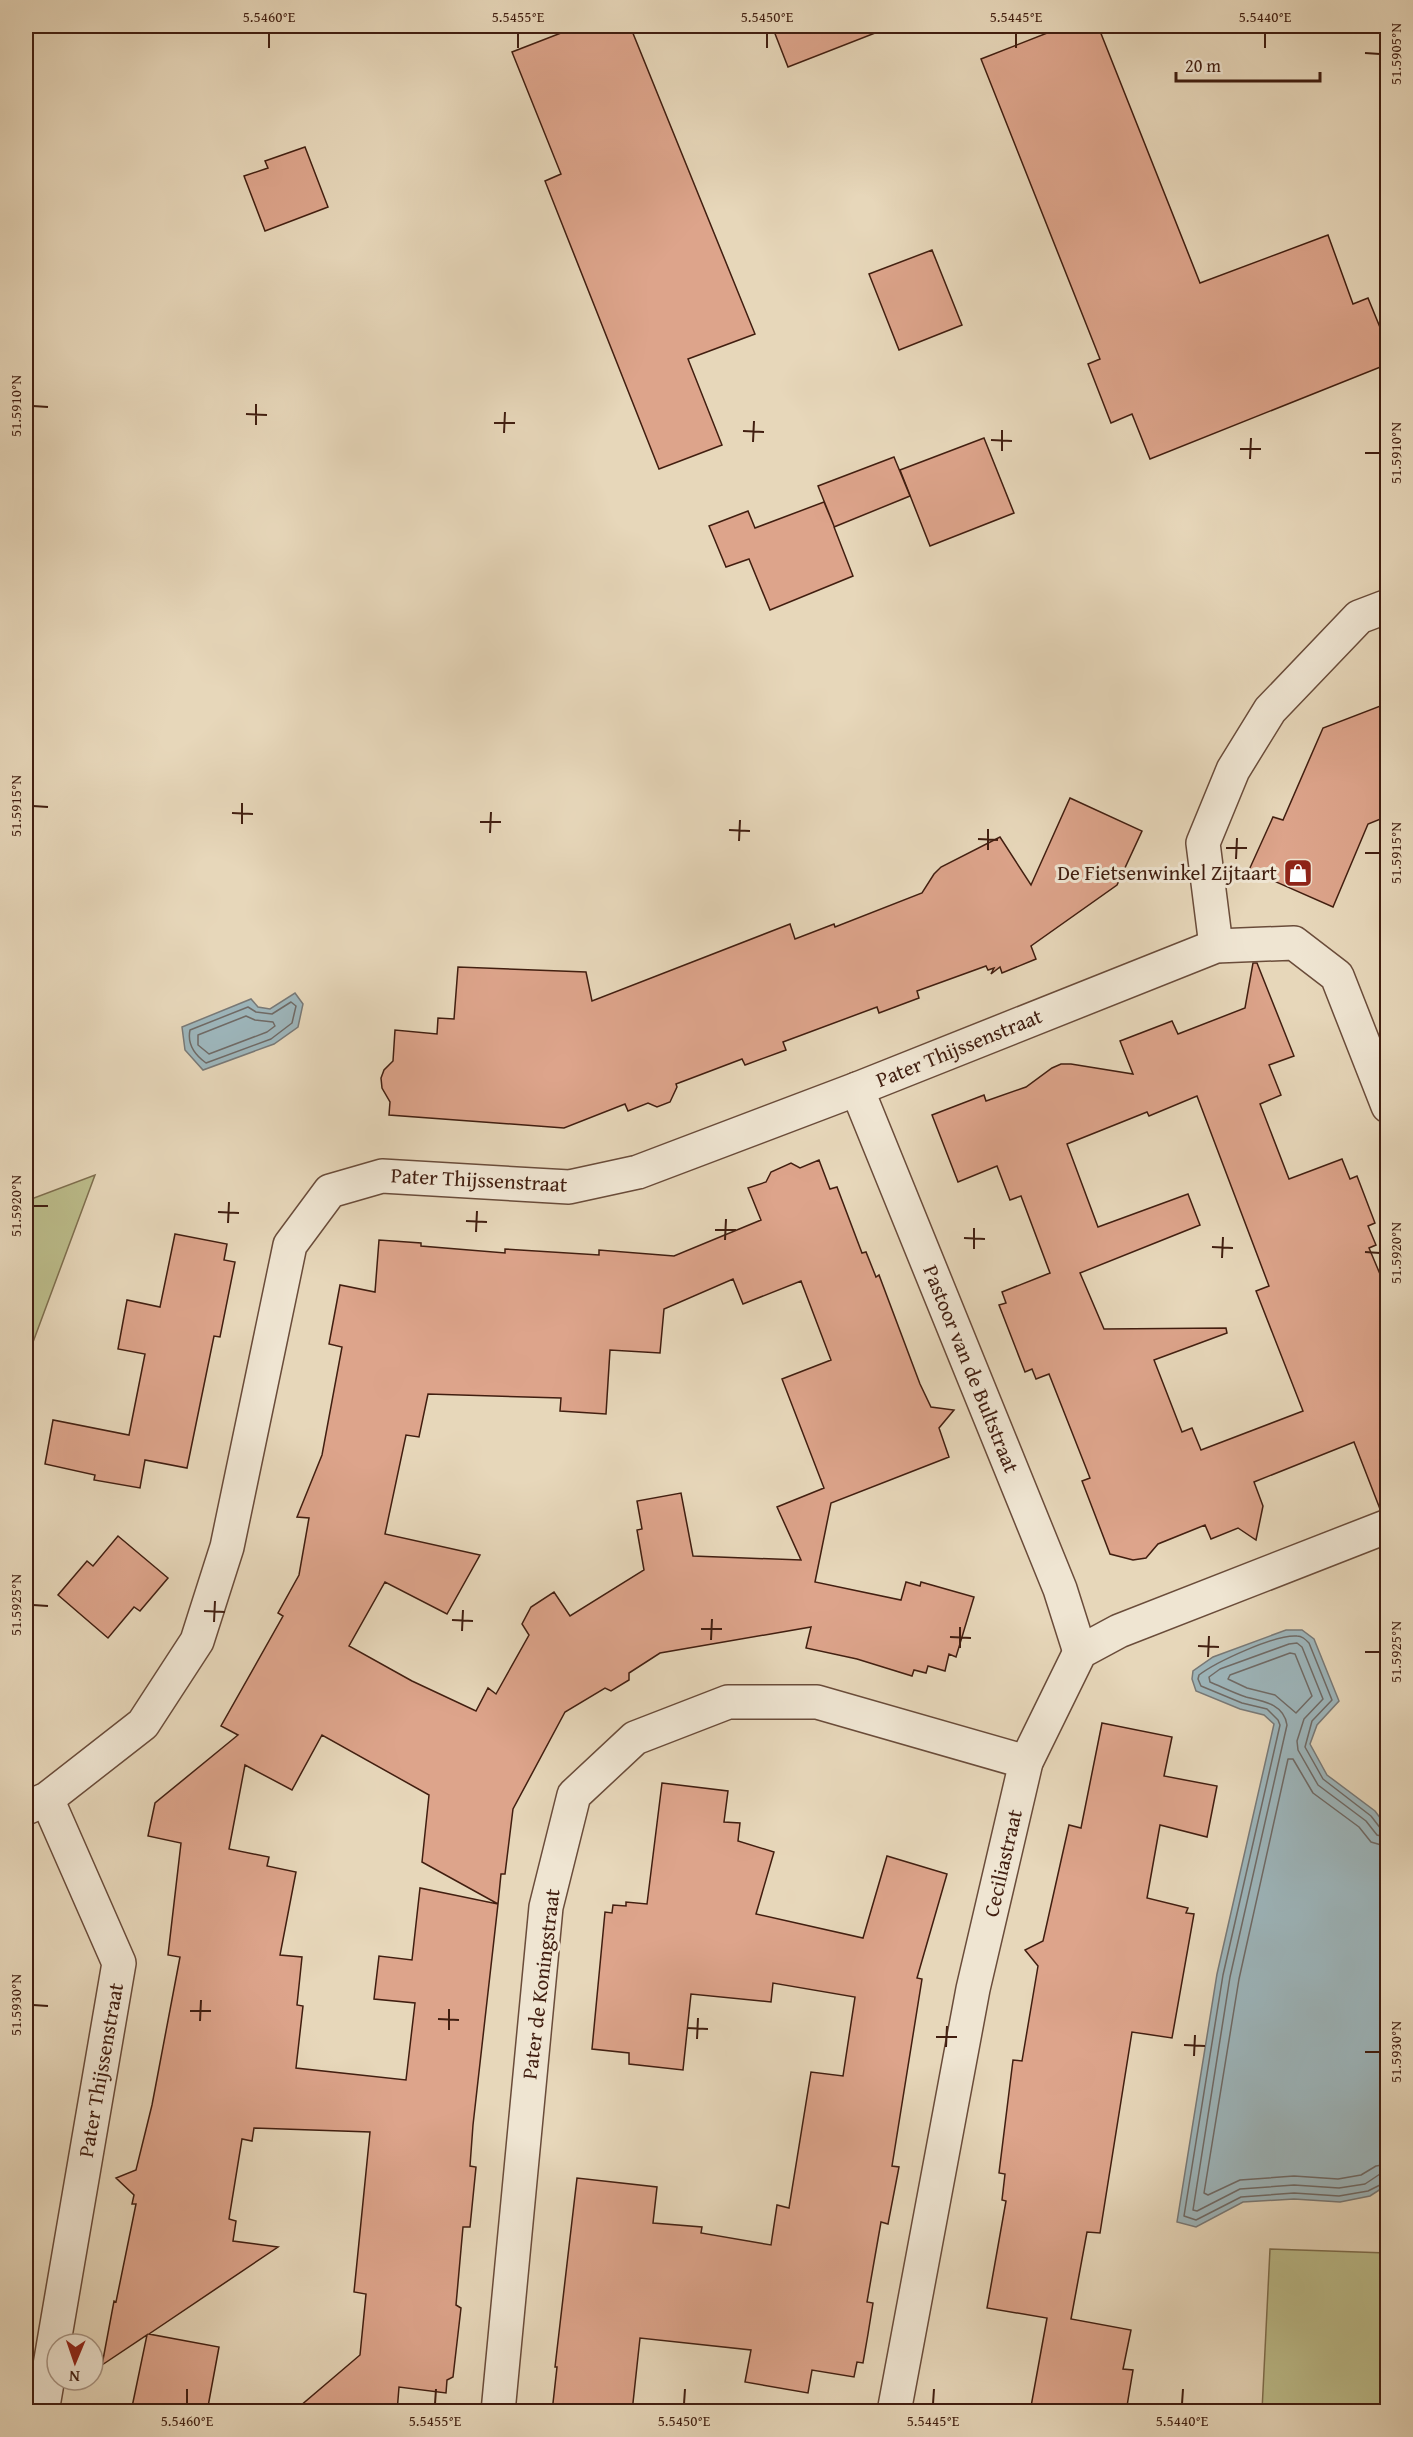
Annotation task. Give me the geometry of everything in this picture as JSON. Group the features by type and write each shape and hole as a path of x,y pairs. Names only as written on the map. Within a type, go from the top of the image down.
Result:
{"street":[{"path":"1388,606 1359,617 1270,710 1233,770 1203,843 1216,946 1294,943 1337,975 1388,1106"},
{"name":"Pater Thijssenstraat","path":"42,2412 119,1963 36,1804 143,1724 197,1641 227,1547 290,1245 330,1191 382,1176 569,1187 638,1172 857,1089 1216,946"},
{"name":"Pastoor van de Bultstraat","path":"857,1089 1060,1589 1080,1652"},
{"path":"1080,1652 1119,1631 1388,1526"},
{"name":"Ceciliastraat","path":"894,2412 973,1989 1026,1762 1080,1652"},
{"name":"Pater de Koningstraat","path":"498,2412 546,1907 574,1795 635,1737 728,1702 817,1702 1026,1762"}],"green space":[{"path":"95,1175 26,1361 26,1201"},
{"path":"1270,2249 1387,2253 1387,2411 1262,2411"}],"water":[{"path":"295,993 303,1004 298,1027 274,1044 203,1070 185,1050 182,1027 251,999 258,1007 270,1009"},
{"path":"1286,1630 1302,1630 1314,1639 1339,1701 1317,1725 1310,1744 1327,1775 1375,1811 1387,1827 1387,2185 1370,2196 1340,2202 1294,2199 1243,2202 1196,2227 1177,2222 1217,1974 1274,1724 1264,1715 1240,1709 1196,1691 1192,1679 1193,1671 1213,1657"}],"building":[{"path":"579,26 630,26 755,334 688,359 722,445 659,469 545,181 561,174 512,52"},
{"path":"772,26 888,26 888,28 788,67"},
{"path":"1065,26 1098,26 1200,283 1328,235 1353,304 1368,298 1388,347 1388,364 1150,459 1132,414 1111,423 1088,364 1100,359 981,59"},
{"path":"305,147 328,207 265,231 244,176 268,168 265,161"},
{"path":"932,250 962,325 899,350 869,274"},
{"path":"984,438 1014,513 930,546 900,470"},
{"path":"894,457 910,496 834,527 853,576 770,610 749,559 726,567 709,526 748,511 755,528 824,502 834,526 818,486"},
{"path":"1388,703 1388,816 1368,824 1333,907 1249,870 1273,817 1283,820 1323,728"},
{"path":"1070,798 1142,831 1117,885 1031,946 1036,959 1002,973 1000,967 991,974 994,968 988,970 986,966 917,991 919,998 879,1013 877,1007 783,1042 786,1050 745,1065 742,1059 676,1084 677,1087 670,1102 657,1107 648,1103 628,1111 625,1104 564,1128 389,1115 390,1102 382,1088 381,1078 384,1070 393,1061 395,1030 437,1034 438,1018 454,1019 458,967 586,972 592,1001 790,924 795,939 834,924 835,927 922,893 941,867 1000,837 1031,885"},
{"path":"1253,963 1257,963 1294,1056 1269,1065 1281,1095 1260,1104 1289,1179 1342,1159 1350,1179 1357,1176 1375,1223 1368,1226 1376,1245 1369,1248 1388,1293 1388,1508 1380,1509 1354,1442 1254,1482 1263,1506 1256,1540 1238,1528 1211,1539 1205,1525 1158,1544 1146,1558 1133,1560 1110,1554 1082,1481 1090,1478 1049,1374 1036,1379 1032,1369 1025,1372 999,1305 1006,1303 1002,1292 1050,1273 1021,1196 1010,1200 997,1166 958,1182 932,1115 984,1095 986,1101 1026,1087 1061,1064 1133,1074 1120,1041 1172,1021 1178,1034 1245,1008","holes":["1197,1096 1269,1286 1256,1291 1303,1411 1201,1450 1192,1428 1182,1432 1154,1360 1227,1333 1226,1328 1104,1329 1080,1273 1200,1225 1188,1194 1098,1227 1067,1144 1147,1112 1149,1116"]},
{"path":"819,1160 830,1189 837,1187 862,1253 866,1252 876,1277 879,1275 920,1384 931,1407 954,1410 939,1428 949,1457 831,1503 815,1582 901,1600 906,1582 920,1586 921,1582 974,1597 956,1657 949,1654 945,1671 928,1666 926,1673 914,1670 912,1676 857,1659 806,1648 811,1627 660,1653 629,1673 629,1680 611,1691 605,1688 565,1712 513,1809 505,1874 501,1874 498,1904 473,2125 470,2166 476,2167 470,2227 463,2227 456,2305 461,2308 453,2377 447,2380 446,2393 399,2387 397,2412 343,2412 299,2407 360,2355 366,2294 354,2292 370,2132 254,2128 252,2141 242,2139 229,2219 236,2221 233,2241 278,2247 149,2334 219,2347 207,2412 155,2412 132,2407 147,2335 105,2363 105,2349 114,2301 116,2302 136,2204 132,2204 134,2195 116,2178 136,2170 152,2105 180,1957 168,1955 181,1843 148,1836 155,1803 238,1735 221,1726 283,1616 278,1613 299,1575 309,1518 297,1517 322,1455 342,1347 329,1344 340,1285 375,1292 379,1240 505,1253 505,1249 599,1255 599,1250 674,1256 761,1220 748,1188 766,1182 771,1172 791,1163 800,1168","holes":["733,1279 743,1304 801,1281 831,1360 782,1379 824,1488 777,1507 801,1560 693,1556 681,1493 637,1501 642,1529 637,1530 644,1570 570,1616 554,1592 531,1607 522,1624 529,1635 496,1694 488,1688 476,1711 412,1681 349,1646 385,1582 447,1614 480,1555 385,1534 406,1435 419,1437 428,1394 561,1398 560,1411 606,1414 610,1350 660,1353 664,1309","322,1735 429,1795 422,1862 498,1904 420,1888 412,1960 379,1956 374,1999 415,2003 406,2080 296,2068 303,2006 297,2005 302,1957 280,1955 296,1872 267,1866 269,1857 229,1849 245,1765 292,1790"]},
{"path":"175,1234 227,1244 224,1260 235,1262 220,1337 214,1336 187,1468 145,1460 140,1488 94,1480 95,1475 45,1464 53,1420 129,1435 145,1354 118,1349 127,1300 160,1307"},
{"path":"118,1536 168,1578 140,1611 134,1607 108,1638 58,1595 87,1561 93,1566"},
{"path":"1102,1723 1172,1737 1164,1776 1217,1786 1207,1837 1160,1825 1147,1898 1188,1908 1186,1913 1194,1914 1172,2038 1132,2032 1100,2233 1087,2232 1071,2319 1131,2330 1123,2369 1133,2370 1126,2412 1030,2412 1047,2318 987,2308 1006,2201 1002,2200 1005,2174 999,2173 1013,2060 1022,2061 1038,1966 1025,1950 1043,1941 1069,1825 1081,1828"},
{"path":"662,1783 728,1791 724,1822 740,1823 738,1841 774,1852 756,1914 863,1938 887,1856 947,1874 917,1978 922,1979 892,2166 899,2167 888,2224 881,2222 867,2302 873,2303 863,2363 857,2362 854,2377 812,2370 808,2393 745,2382 751,2350 640,2338 632,2412 552,2412 577,2178 657,2187 653,2223 702,2227 701,2233 771,2245 777,2205 789,2208 811,2072 843,2076 855,1997 773,1983 771,2002 691,1994 683,2070 629,2064 629,2053 592,2049 605,1912 612,1913 613,1905 626,1906 626,1902 647,1904"}],"place":[{"name":"De Fietsenwinkel Zijtaart","path":"1298,873"}]}
